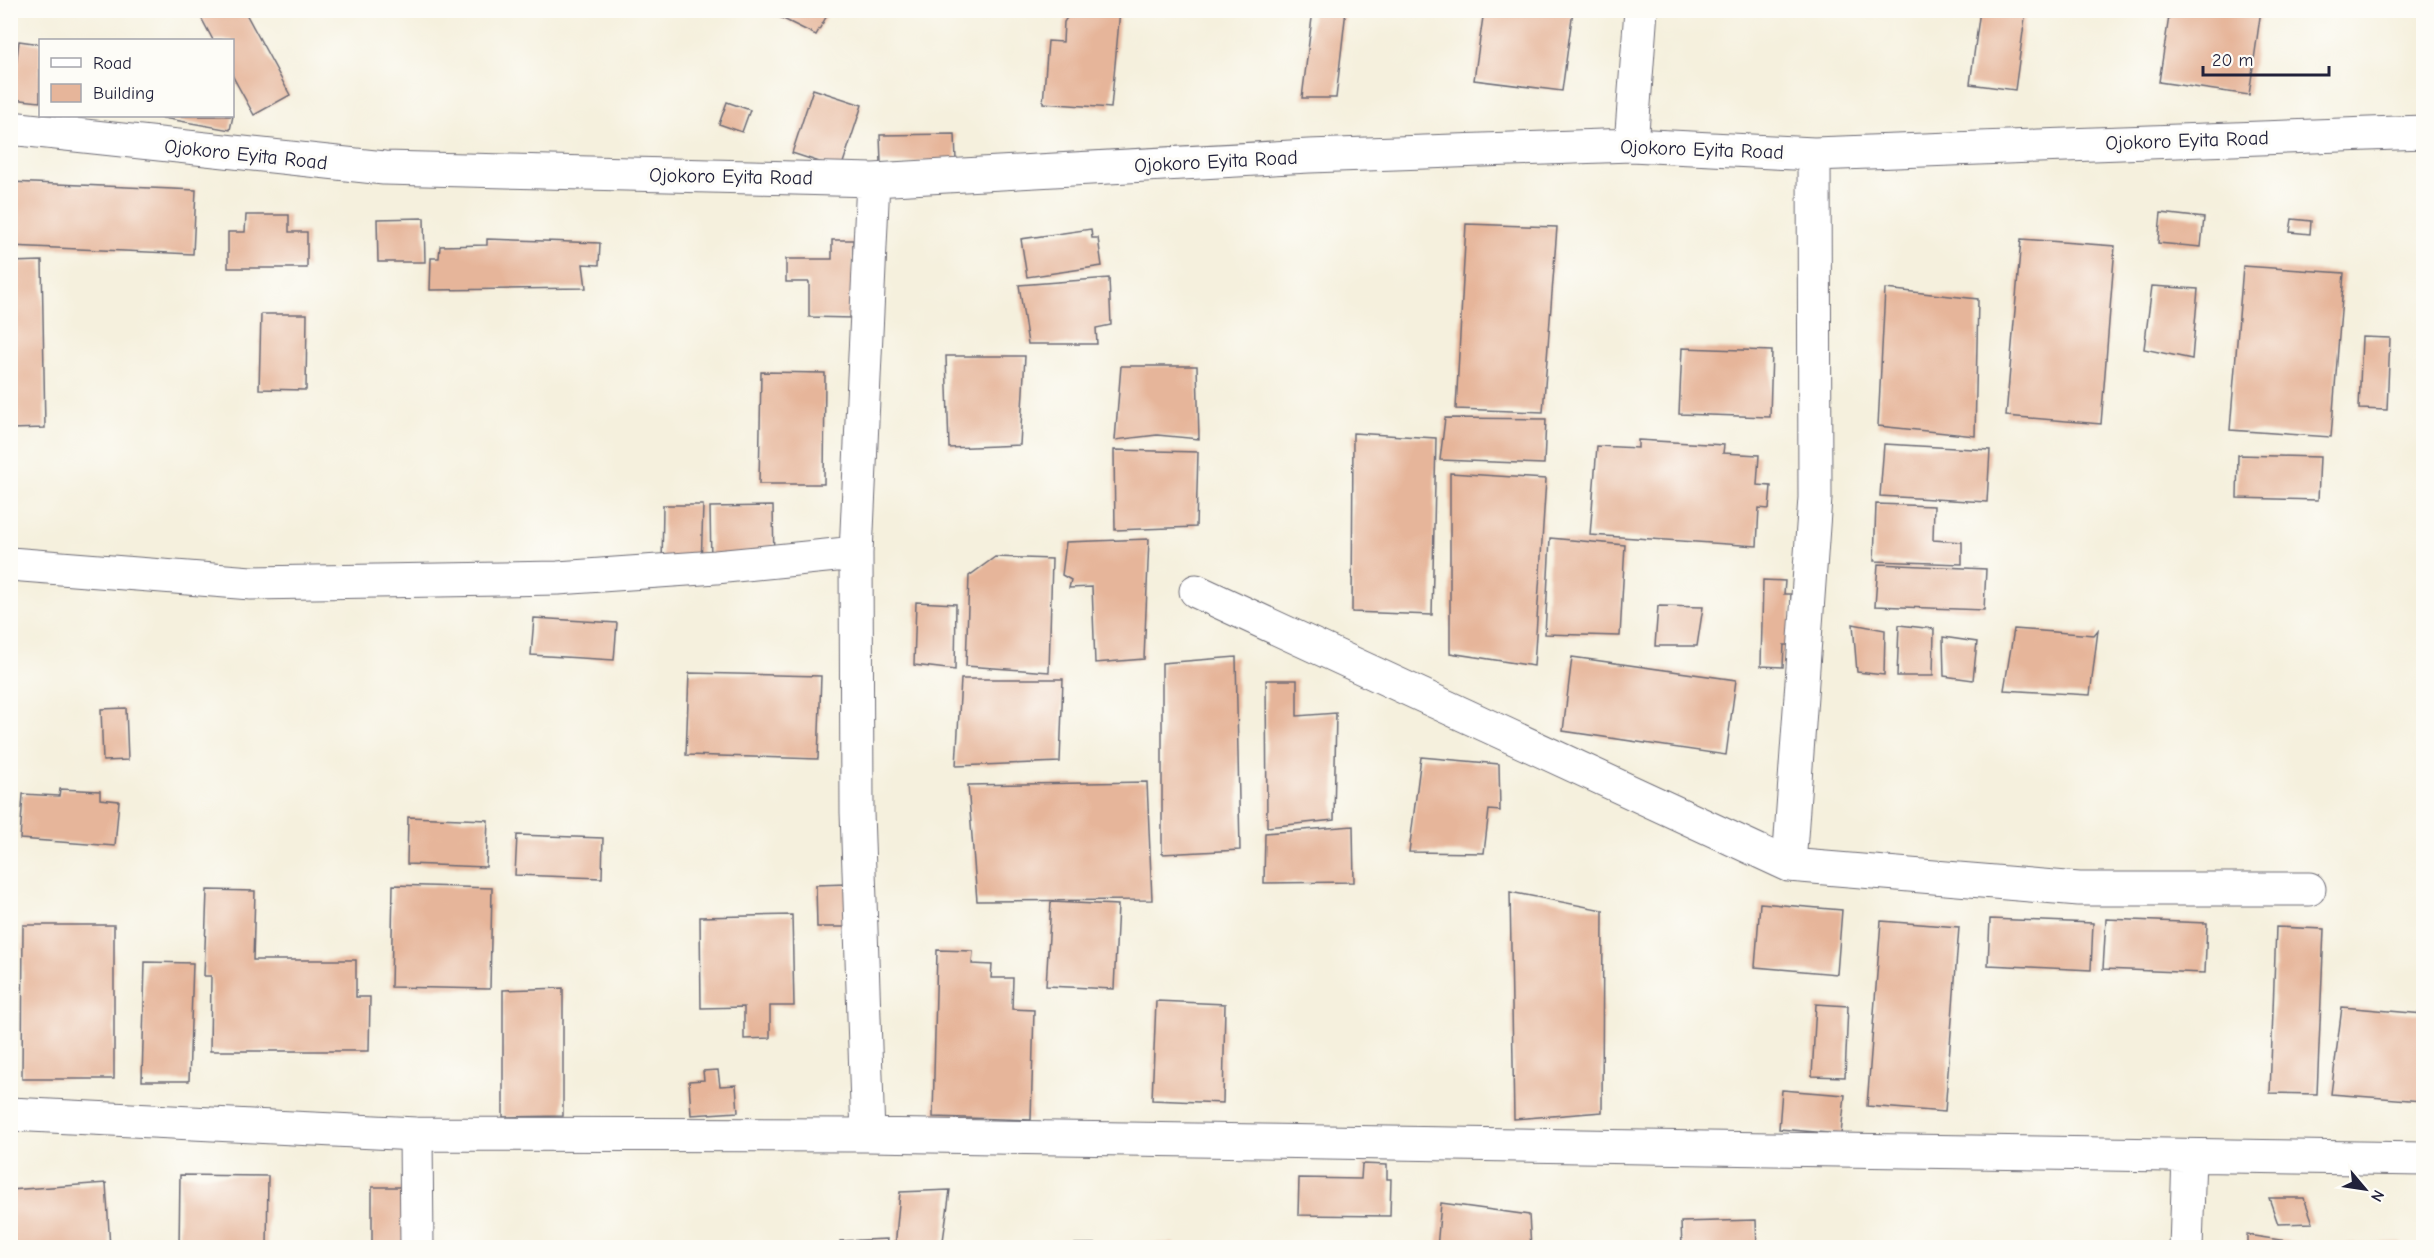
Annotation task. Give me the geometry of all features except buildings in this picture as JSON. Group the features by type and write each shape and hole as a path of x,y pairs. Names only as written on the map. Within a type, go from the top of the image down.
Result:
{"street":[{"path":"1631,144 1641,10"},
{"name":"Ojokoro Eyita Road","path":"10,128 384,168 873,180 1309,156 1631,144 1814,154 2424,132"},
{"path":"1789,865 1815,498 1814,154"},
{"path":"868,1135 857,812 856,553 873,180"},
{"path":"10,564 251,583 558,578 716,567 856,553"},
{"path":"1196,591 1789,865 2079,889 2308,889"},
{"path":"10,1114 416,1134 868,1135 2424,1159"},
{"path":"416,1134 417,1248"},
{"path":"2186,1248 2189,1156"}]}
